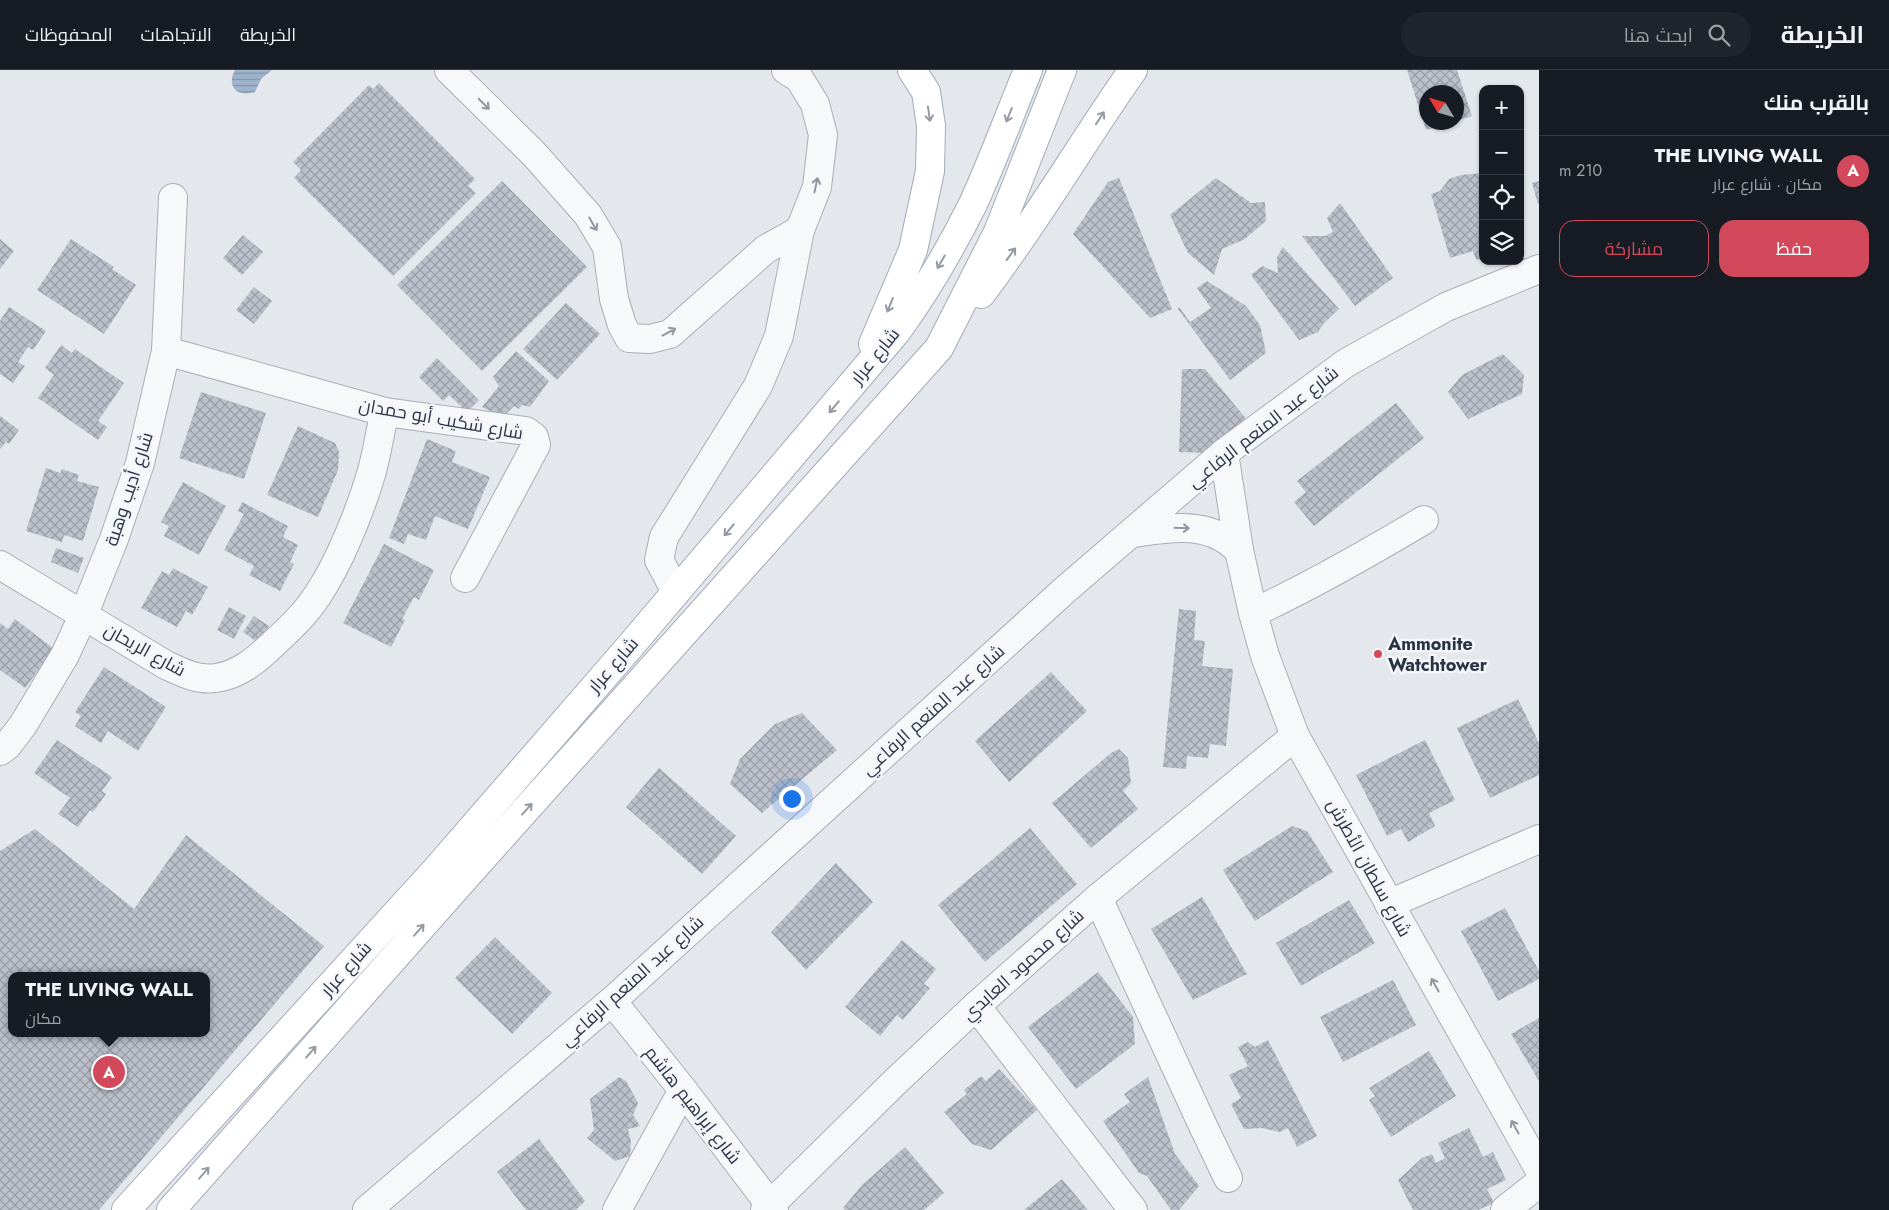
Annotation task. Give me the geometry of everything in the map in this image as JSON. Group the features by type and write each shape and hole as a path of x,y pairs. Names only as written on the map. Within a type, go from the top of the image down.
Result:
{"main road":[{"path":"858,378 912,250 930,172 931,126 926,92 912,70"},
{"name":"شارع عرار","path":"126,1210 435,871 676,592 897,331 916,305 973,203 1028,70"},
{"name":"شارع عرار","path":"171,1210 939,348 998,232 1062,70"},
{"path":"939,348 1018,244 1108,105 1133,70"}],"street":[{"path":"449,70 534,154 588,215 607,247 614,299 622,325 629,338 650,339 670,334 766,249 800,230"},
{"path":"676,592 659,560 664,537 758,386 779,336 800,230 817,187 823,135 815,104 799,78 786,70"},
{"name":"شارع أديب وهبة","path":"0,751 12,739 65,656 114,539 140,463 166,351 174,198"},
{"name":"شارع عبد المنعم الرفاعي","path":"366,1210 612,1001 1066,589 1224,453 1346,363 1446,307 1539,269"},
{"name":"شارع شكيب أبو حمدان","path":"166,351 385,412 526,432 534,437 536,445 464,578"},
{"name":"شارع الريحان","path":"0,565 166,665 191,676 215,678 234,673 252,663 302,615 317,596 335,563 350,529 372,471 385,412"},
{"name":"شارع سلطان الأطرش","path":"1224,453 1239,550 1253,613 1265,656 1295,736 1539,1169"},
{"path":"1253,613 1354,563 1424,520"},
{"path":"1133,533 1177,528 1204,530 1222,537 1239,550"},
{"name":"شارع محمود العابدي","path":"769,1208 896,1081 976,1006 1098,898 1295,736"},
{"path":"1390,904 1539,839"},
{"path":"1098,898 1228,1178"},
{"name":"شارع إبراهيم هاشم","path":"612,1001 684,1090 769,1208"},
{"path":"976,1006 1133,1210"},
{"path":"617,1210 684,1090"},
{"path":"1505,1210 1539,1183"}],"water":[{"path":"235,70 272,70 261,79 255,92 245,93 238,92 233,87 232,77"}],"building":[{"path":"1407,70 1457,70 1462,85 1419,85 1419,108"},
{"path":"379,83 475,179 468,186 476,193 393,276 294,178 301,170 293,162 369,85 373,89"},
{"path":"1464,91 1472,116 1464,118"},
{"path":"1479,173 1479,259 1476,260 1473,251 1450,258 1431,194 1440,191 1449,179 1461,175"},
{"path":"1119,178 1172,309 1150,318 1073,234 1108,182"},
{"path":"1216,178 1251,203 1265,202 1266,221 1245,239 1222,249 1214,275 1188,253 1170,215"},
{"path":"502,181 587,267 482,371 397,285"},
{"path":"1539,181 1539,204 1538,204 1532,183"},
{"path":"1340,203 1393,278 1355,306 1302,236 1325,236 1333,232 1327,218"},
{"path":"243,235 263,252 242,275 223,258"},
{"path":"0,239 14,251 0,269"},
{"path":"71,239 114,267 112,269 136,285 104,334 37,290"},
{"path":"1283,247 1339,309 1324,323 1318,332 1299,340 1251,275 1262,266 1278,273 1277,257"},
{"path":"1207,281 1246,306 1260,325 1266,353 1230,380 1178,309 1179,307 1190,322 1211,308 1197,288"},
{"path":"254,287 272,301 254,324 236,310"},
{"path":"566,303 600,334 557,380 523,349"},
{"path":"9,307 46,331 33,350 28,347 18,362 25,366 13,383 0,374 0,321"},
{"path":"61,345 72,353 75,349 124,383 98,421 107,427 98,440 38,398 54,375 45,368"},
{"path":"516,351 549,381 530,407 522,405 519,409 514,406 503,417 482,407 499,386 493,377"},
{"path":"1503,354 1524,375 1522,394 1468,419 1448,392 1462,375"},
{"path":"437,358 479,400 467,412 449,395 443,401 419,377"},
{"path":"1182,369 1205,369 1248,421 1211,453 1179,452"},
{"path":"201,392 266,413 244,479 179,458"},
{"path":"1396,403 1424,438 1314,526 1294,502 1306,492 1297,481"},
{"path":"0,416 19,430 9,444 6,442 0,449"},
{"path":"298,426 335,443 339,452 338,470 318,517 267,495"},
{"path":"427,439 456,451 452,462 490,477 468,529 435,516 426,540 408,534 404,544 389,538"},
{"path":"46,468 60,473 62,469 79,475 77,481 99,487 83,541 64,535 62,542 26,531"},
{"path":"183,482 226,506 199,555 164,536 169,526 161,522"},
{"path":"242,502 288,526 283,537 298,545 290,562 294,564 280,591 249,575 254,566 224,550 244,514 238,511"},
{"path":"384,544 434,570 419,600 414,597 402,619 405,620 391,647 343,623"},
{"path":"56,548 84,558 78,573 51,562"},
{"path":"173,568 208,587 192,615 186,611 177,627 141,608 162,571 169,575"},
{"path":"229,607 246,616 234,639 217,630"},
{"path":"1179,609 1196,611 1194,640 1205,641 1202,666 1233,669 1226,746 1210,744 1208,758 1187,756 1186,769 1163,767"},
{"path":"254,616 269,626 258,643 243,632"},
{"path":"15,619 54,649 25,688 0,670 0,623 8,629"},
{"path":"104,667 166,707 138,751 108,731 101,743 75,726 81,716 75,712"},
{"path":"1051,672 1087,711 1009,782 975,741"},
{"path":"1518,699 1539,743 1539,775 1490,798 1457,728"},
{"path":"802,713 837,750 762,813 730,784 740,759 775,724"},
{"path":"57,740 112,777 102,791 106,794 93,812 90,810 78,827 58,814 70,798 34,773"},
{"path":"1425,740 1455,800 1429,813 1435,826 1408,842 1401,829 1387,836 1356,775"},
{"path":"1119,749 1128,758 1131,783 1123,791 1138,809 1091,848 1052,803 1111,753"},
{"path":"659,768 736,836 702,874 626,807"},
{"path":"1292,826 1307,831 1333,872 1255,921 1223,870"},
{"path":"1030,828 1077,884 985,962 938,905"},
{"path":"35,829 134,909 186,835 324,946 99,1210 0,1210 0,851"},
{"path":"836,863 873,902 806,970 771,932"},
{"path":"1202,897 1247,974 1193,1000 1151,929"},
{"path":"1349,900 1375,943 1301,986 1276,943"},
{"path":"1505,908 1539,971 1539,979 1498,1001 1461,931"},
{"path":"495,937 552,993 512,1034 455,978"},
{"path":"902,940 936,969 924,984 930,988 903,1020 897,1015 880,1036 845,1007"},
{"path":"1098,972 1133,1017 1135,1044 1076,1089 1028,1027"},
{"path":"1393,980 1416,1025 1343,1062 1320,1017"},
{"path":"1539,1018 1539,1081 1511,1034"},
{"path":"1268,1040 1317,1136 1297,1147 1288,1128 1280,1132 1262,1128 1244,1129 1231,1104 1241,1098 1229,1075 1248,1066 1238,1047 1248,1042 1255,1047"},
{"path":"1429,1051 1456,1096 1391,1137 1369,1100 1375,1096 1369,1088"},
{"path":"999,1069 1037,1110 991,1150 972,1144 944,1112 967,1094 964,1090 981,1076 986,1081"},
{"path":"619,1077 626,1081 638,1103 633,1115 640,1126 628,1129 631,1142 630,1156 615,1161 587,1138 594,1130 590,1099"},
{"path":"1148,1077 1175,1154 1199,1186 1179,1210 1171,1210 1147,1176 1139,1173 1103,1121 1130,1102 1124,1094"},
{"path":"1469,1128 1483,1157 1493,1152 1506,1180 1487,1189 1494,1203 1478,1210 1413,1210 1398,1180 1422,1158 1432,1154 1436,1163 1445,1158 1438,1143"},
{"path":"539,1139 585,1201 576,1210 526,1210 497,1172"},
{"path":"905,1147 944,1193 924,1210 845,1210 843,1208 862,1185"},
{"path":"1062,1179 1088,1210 1024,1210"}],"place":[{"name":"Ammonite Watchtower","path":"1378,654"},
{"name":"THE LIVING WALL","path":"109,1072"}]}
